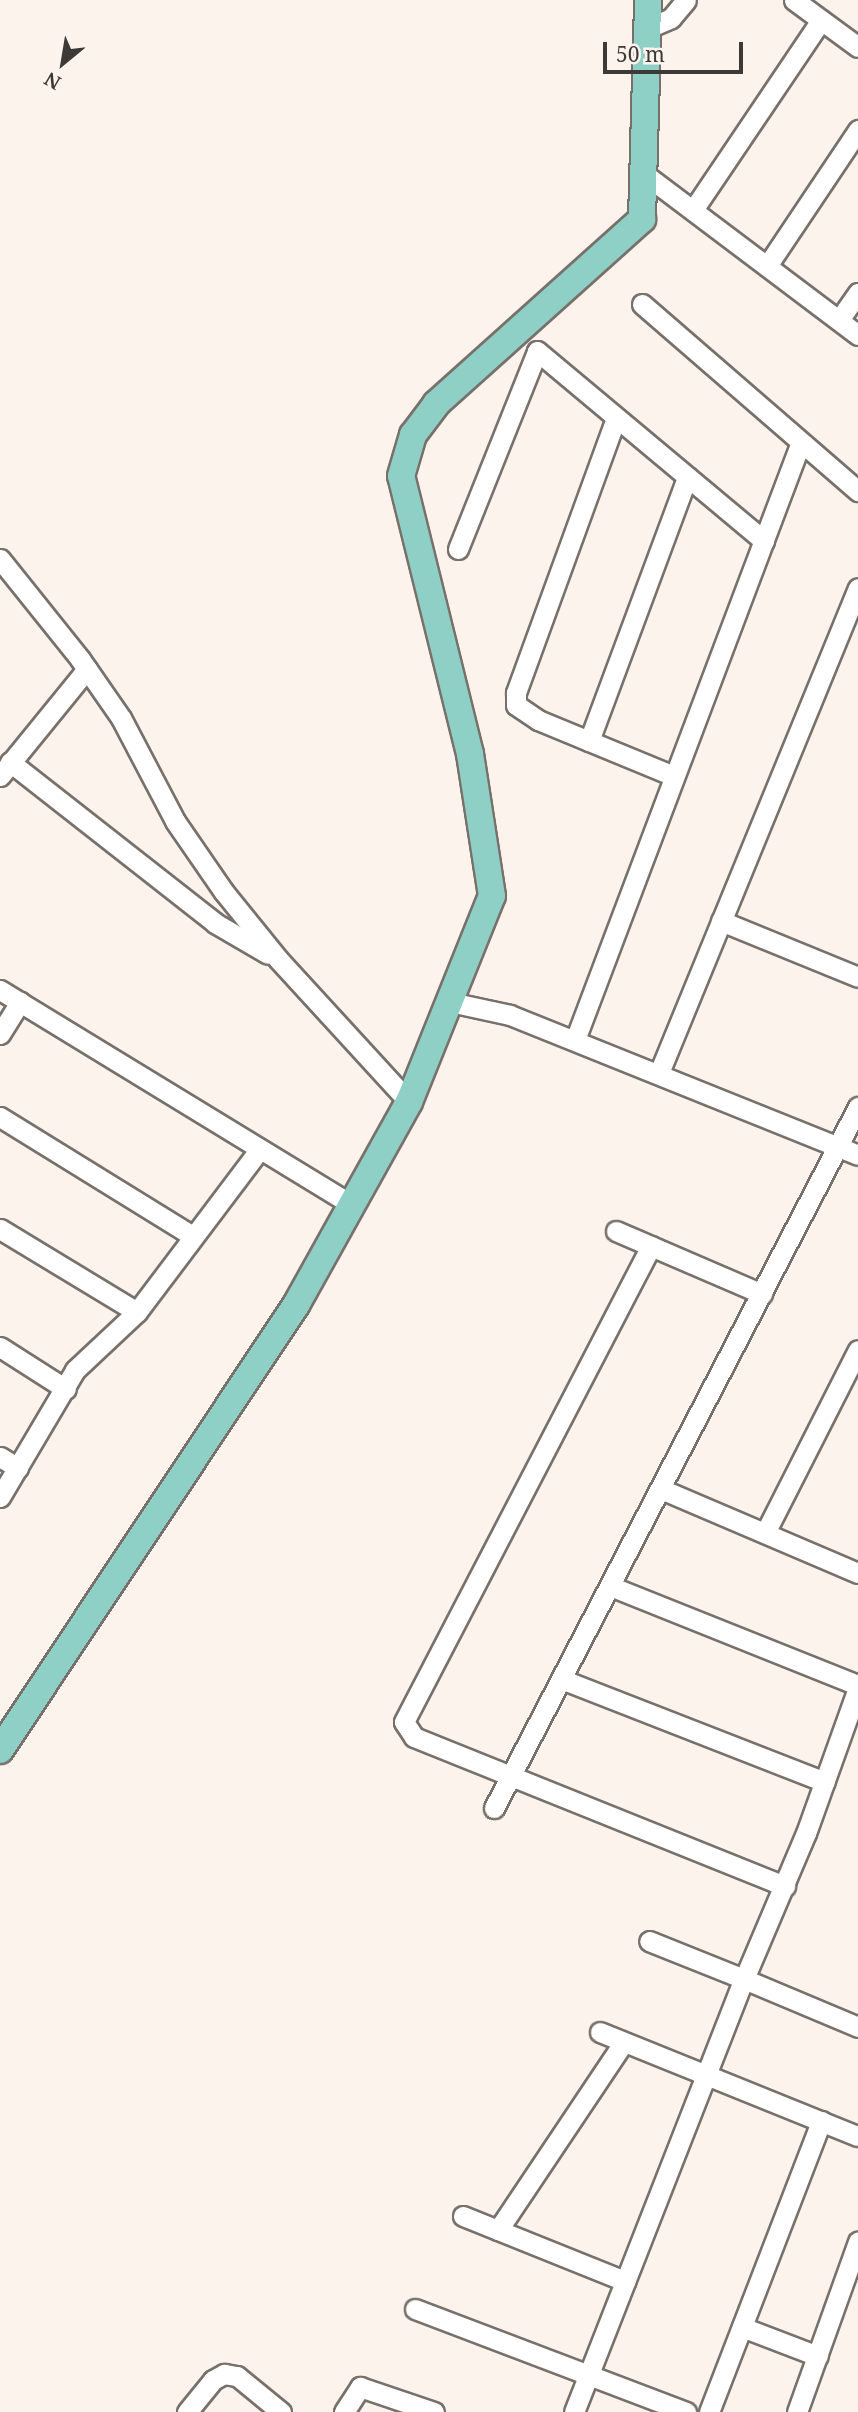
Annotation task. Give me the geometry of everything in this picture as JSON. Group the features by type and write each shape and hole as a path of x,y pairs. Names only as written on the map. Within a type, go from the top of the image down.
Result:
{"main road":[{"path":"0,1750 296,1305 409,1102 492,896 470,754 401,477 413,435 436,404 642,219 648,0"}],"street":[{"path":"648,27 671,18 685,0"},
{"path":"794,0 858,47"},
{"path":"693,210 821,20"},
{"path":"767,266 858,130"},
{"path":"643,173 858,335"},
{"path":"839,320 858,293"},
{"path":"642,304 858,491"},
{"path":"458,549 537,351 764,541"},
{"path":"616,418 516,693 516,705 526,713 674,776"},
{"path":"575,1040 801,442"},
{"path":"589,741 687,477"},
{"path":"0,559 87,669 121,718 175,821 278,959 409,1102"},
{"path":"659,1073 858,588"},
{"path":"87,669 5,769 215,923 278,959"},
{"path":"722,921 858,977"},
{"path":"0,990 352,1205"},
{"path":"0,1034 20,1002"},
{"path":"450,1002 510,1016 575,1040 858,1155"},
{"path":"494,1808 858,1107"},
{"path":"0,1117 193,1236"},
{"path":"0,1497 66,1388 98,1345 136,1311 260,1149"},
{"path":"0,1229 136,1311"},
{"path":"616,1231 762,1294"},
{"path":"651,1246 404,1721 414,1737 785,1886"},
{"path":"0,1347 66,1388"},
{"path":"765,1533 858,1350"},
{"path":"0,1457 18,1468"},
{"path":"661,1489 858,1573"},
{"path":"574,2412 744,1979 785,1886 825,1783 858,1686 610,1587"},
{"path":"561,1679 825,1783"},
{"path":"649,1941 856,2020"},
{"path":"600,2032 706,2077 858,2136"},
{"path":"498,2230 623,2043"},
{"path":"709,2412 821,2121"},
{"path":"463,2216 625,2281"},
{"path":"797,2412 858,2242"},
{"path":"415,2309 686,2412"},
{"path":"742,2327 818,2356"},
{"path":"187,2412 213,2380 224,2374 237,2376 281,2412"},
{"path":"344,2412 360,2387 433,2412"}]}
